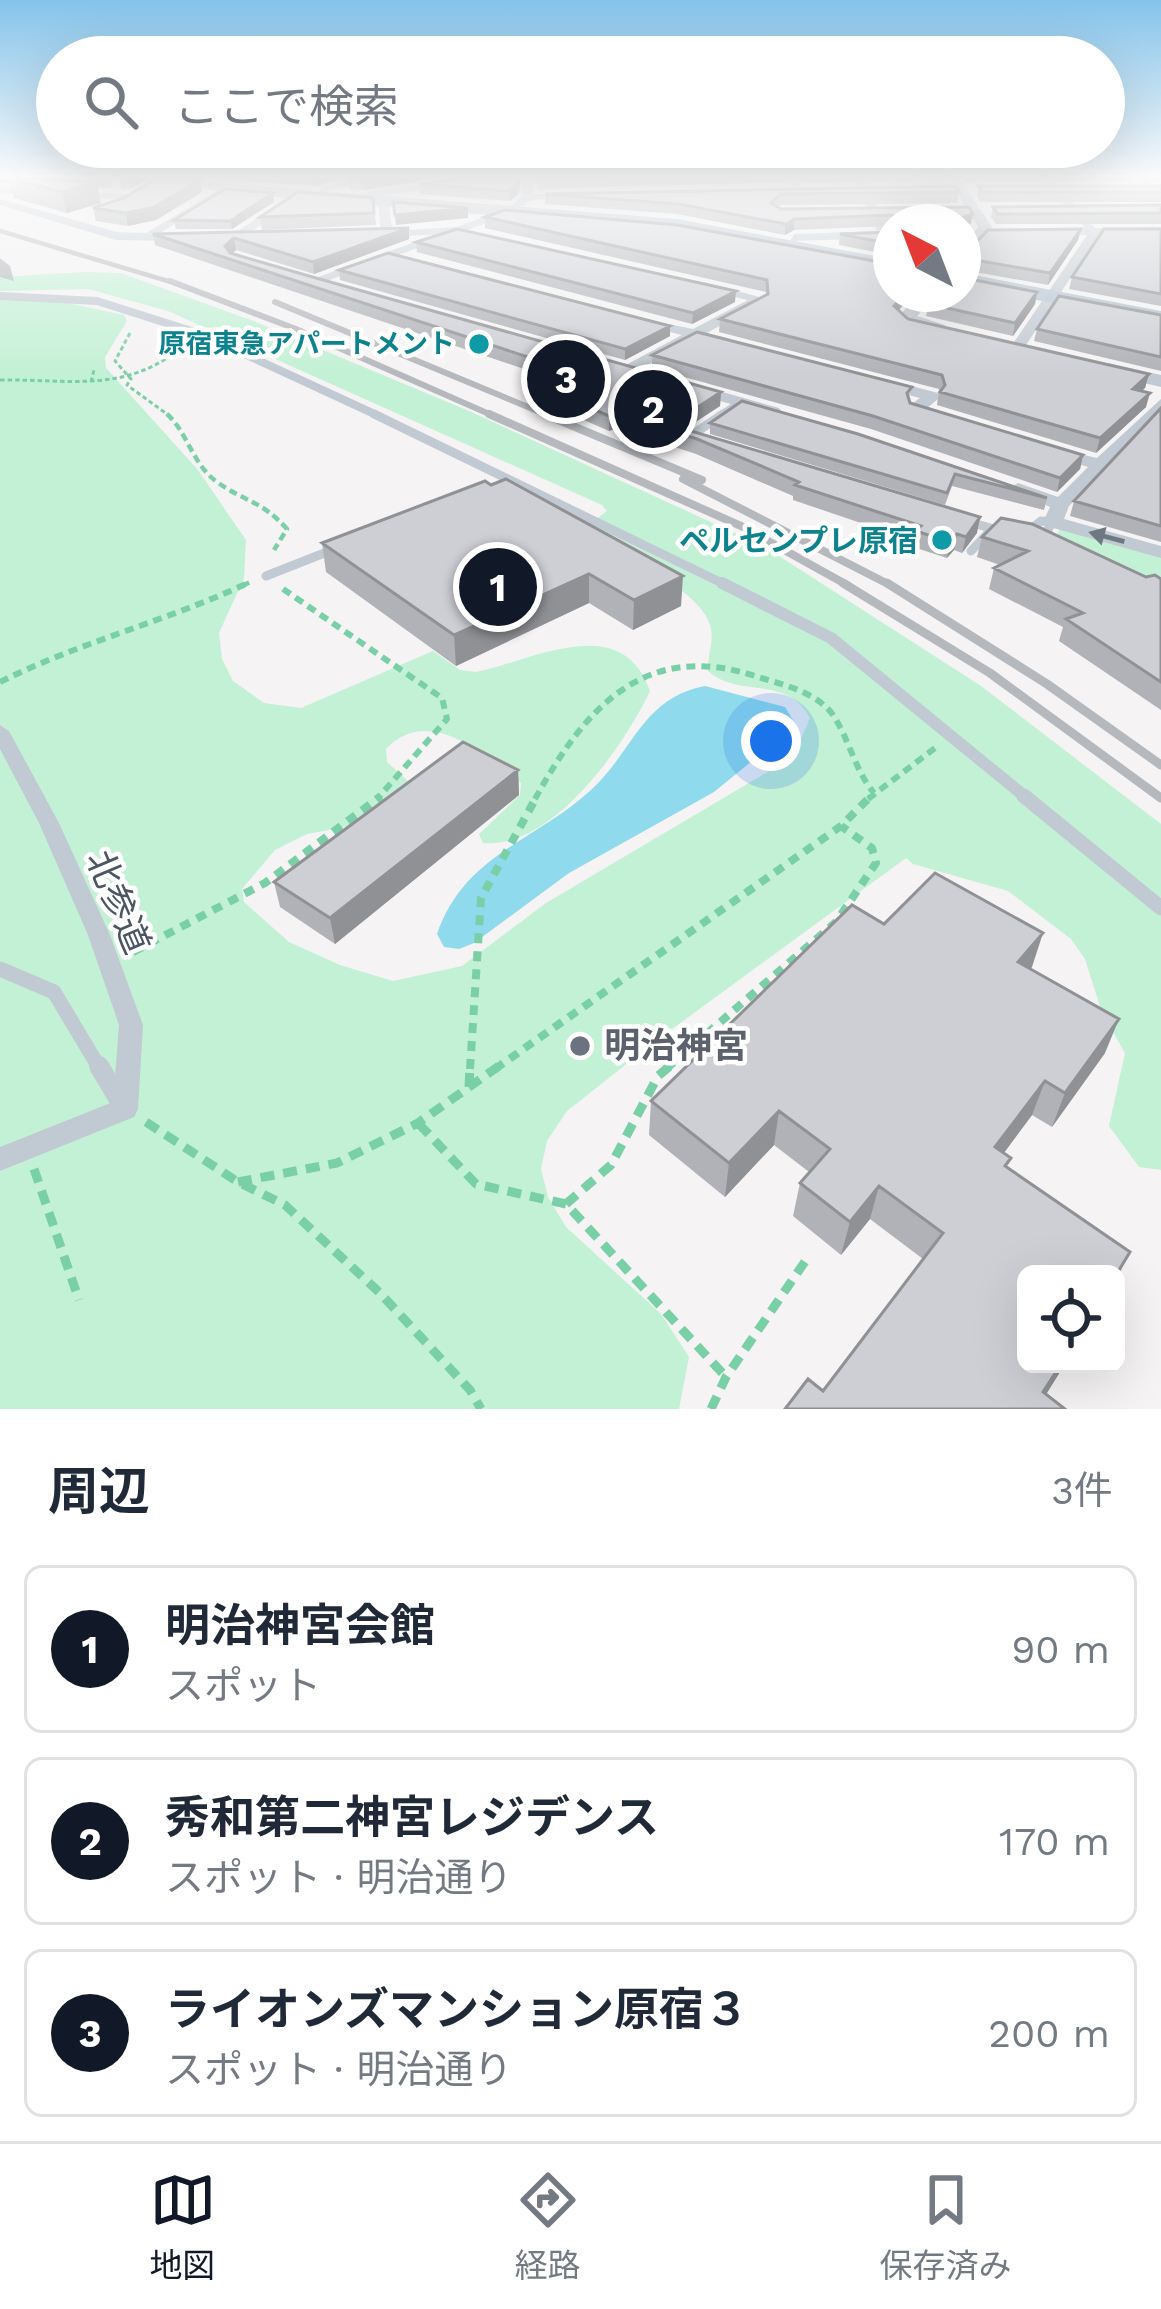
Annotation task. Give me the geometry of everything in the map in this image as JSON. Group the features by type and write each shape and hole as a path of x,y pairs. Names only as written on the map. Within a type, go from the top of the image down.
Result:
{"main road":[{"path":"789,244 873,258"},
{"path":"826,244 873,255"},
{"path":"981,279 1161,314"}],"street":[{"path":"336,287 310,280 417,244"},
{"path":"860,251 872,244"},
{"path":"1017,348 1087,244"},
{"path":"388,254 410,260"},
{"path":"627,370 760,299 692,284"},
{"path":"912,312 906,318 955,333"},
{"path":"628,317 737,345"},
{"path":"996,343 1038,352"},
{"path":"1079,362 1161,381"},
{"path":"604,364 650,376"},
{"path":"867,379 932,396 915,409 956,421"},
{"path":"672,383 782,414"},
{"path":"1057,513 1161,404"},
{"path":"1039,446 1100,465"},
{"path":"995,482 1057,513 1161,552"},
{"name":"北参道","path":"0,731 49,823 131,1025 125,1109"},
{"path":"0,1159 125,1109"}],"lane":[{"path":"0,296 97,301 201,334 511,479 830,638 1161,908"},
{"path":"711,444 689,437 741,402"},
{"path":"489,488 511,479"},
{"path":"949,515 1022,537 1057,513"},
{"path":"1057,513 1046,532 1065,544"},
{"path":"971,550 993,529"},
{"path":"266,576 355,541"},
{"path":"0,969 54,992 125,1109"}],"path":[{"path":"131,379 115,361 118,350 138,324 151,317"},
{"path":"0,380 131,379 143,376 201,334"},
{"path":"91,382 94,370"},
{"path":"131,379 127,385 180,428 194,460 218,483 265,505 287,529 271,555 266,576"},
{"path":"0,682 64,650 192,610 266,576"},
{"path":"110,964 185,927 320,847 383,799 447,719 442,698 266,576"},
{"path":"469,1087 481,898 548,776 590,719 628,682 666,667 721,664 804,692 829,709 860,776 874,794"},
{"path":"238,1182 337,1162 418,1123 841,826 874,794 950,738"},
{"path":"566,1204 611,1165 658,1076 836,922 876,863 872,848 841,826"},
{"path":"125,1109 238,1182 285,1204 379,1292 470,1390 481,1409"},
{"path":"418,1123 476,1184 566,1204 726,1377"},
{"path":"27,1148 80,1300"},
{"path":"711,1409 726,1377 806,1260"}],"green space":[{"path":"121,273 256,322 469,411 765,547 981,686 1161,824 1161,1170 1139,1167 1109,1126 1125,1053 1102,1013 1085,959 1071,939 1008,891 906,858 653,1043 567,1111 547,1141 541,1169 548,1197 566,1227 661,1314 689,1357 679,1409 0,1409 0,300 63,302 124,315 127,321 105,357 106,368 198,470 246,540 244,578 219,633 222,659 233,681 264,703 301,708 433,651 460,670 476,672 548,652 597,646 619,652 637,666 650,691 623,739 583,790 535,830 509,840 483,843 479,834 520,795 521,783 456,738 420,731 402,736 386,749 387,762 409,782 406,798 361,824 307,834 275,850 242,889 244,902 289,942 340,965 393,981 462,966 546,903 776,767 797,748 810,718 789,696 734,684 708,671 711,631 703,612 676,586 590,537 586,527 607,511 602,505 168,311 88,289 0,291 0,277"},
{"path":"1060,527 1161,555 1161,583 1057,536"}],"water":[{"path":"705,686 785,707 796,725 714,792 569,873 474,943 459,949 444,947 437,934 449,907 483,867 591,790 652,714 684,692"}],"building":[{"path":"183,244 228,244 230,253 721,392 684,416 684,429 980,517 966,537 957,534 950,542 916,531 921,526 795,485 799,482 697,439 617,414 609,416 550,391 574,382 539,371 548,367 527,360 531,358"},
{"path":"253,244 365,244 313,262"},
{"path":"423,244 523,244 736,291 693,313"},
{"path":"605,244 780,244 873,261 873,312 900,312 908,319 1149,374 1133,389 1150,393 1100,438 940,392 945,385 942,375 720,319 768,294 767,280"},
{"path":"981,244 1071,244 1050,273 981,261"},
{"path":"1094,244 1161,244 1161,294 1072,277"},
{"path":"388,253 670,326 625,349 339,270"},
{"path":"981,281 1037,292 1015,323 965,312 981,312"},
{"path":"1059,296 1161,315 1161,357 1037,329"},
{"path":"697,332 912,387 907,393 910,403 1083,455 1060,478 873,416 652,355"},
{"path":"742,401 858,434 1047,498 955,474 947,493 710,423"},
{"path":"1161,408 1161,526 1074,501"},
{"path":"506,479 683,576 634,600 589,574 454,635 322,543 485,481 491,485"},
{"path":"1001,518 1032,524 1146,577 1161,579 1161,682 1066,619 1083,613 994,568 1028,551 982,537"},
{"path":"463,742 518,770 330,918 274,882"},
{"path":"935,873 1043,933 1018,962 1119,1019 1065,1093 1045,1081 995,1147 1011,1158 1005,1166 1130,1252 1122,1265 1017,1265 1017,1373 1055,1373 1043,1392 1065,1409 785,1409 808,1379 823,1391 943,1233 879,1186 850,1222 800,1183 830,1149 779,1111 729,1163 651,1101 852,905 884,924"}],"railway":[{"path":"43,244 177,284"},
{"path":"170,281 177,284"},
{"path":"177,284 296,329 496,417"},
{"path":"275,302 552,417"},
{"path":"489,414 741,526 849,586"},
{"path":"544,414 702,480"},
{"path":"683,479 891,585"},
{"path":"843,583 990,673 1161,798"},
{"path":"887,583 891,585"},
{"path":"891,585 1047,684 1161,765"}],"place":[{"name":"原宿東急アパートメント","path":"479,344"},
{"name":"ライオンズマンション原宿３","path":"566,379"},
{"name":"秀和第二神宮レジデンス","path":"653,409"},
{"name":"ペルセンプレ原宿","path":"942,540"},
{"name":"明治神宮会館","path":"498,587"},
{"name":"明治神宮","path":"580,1046"}]}
